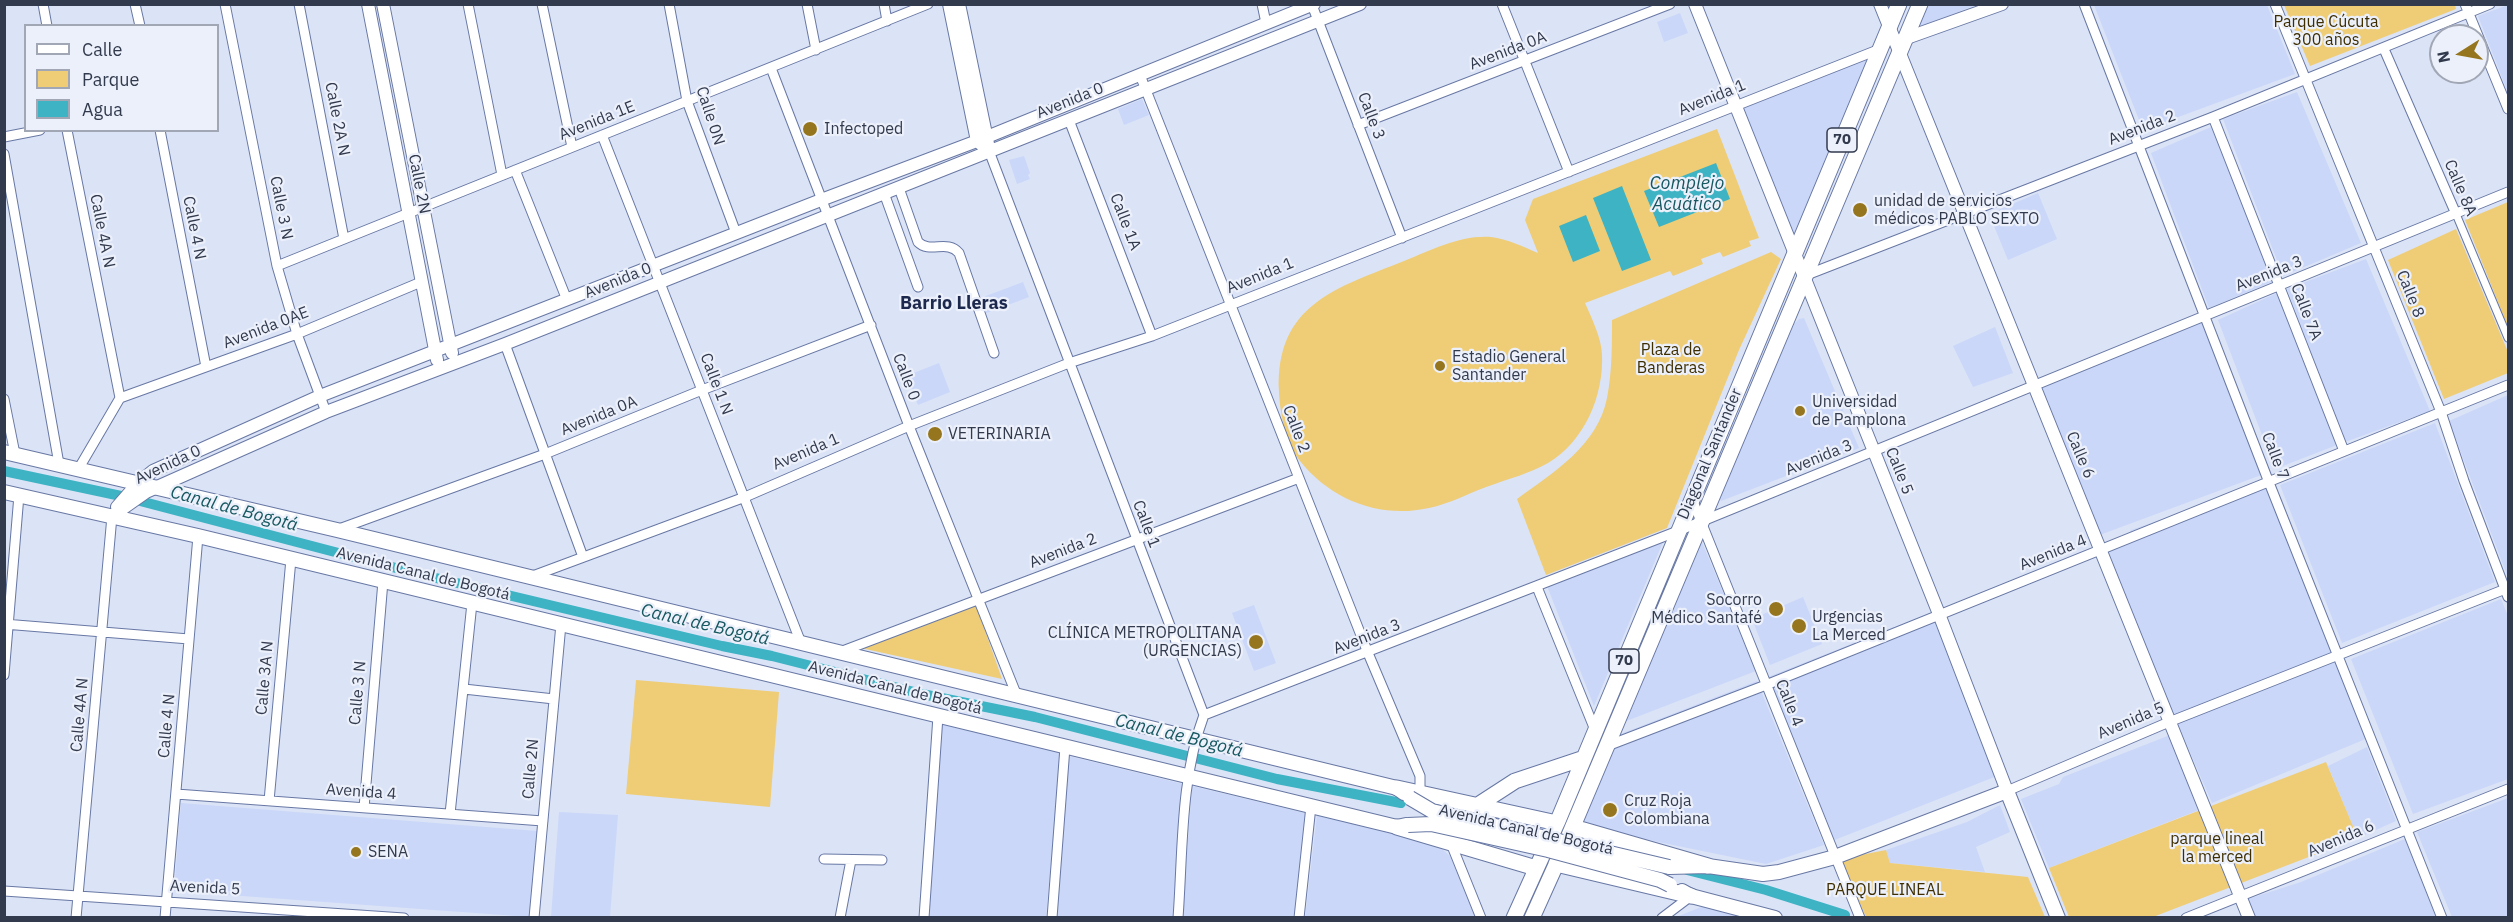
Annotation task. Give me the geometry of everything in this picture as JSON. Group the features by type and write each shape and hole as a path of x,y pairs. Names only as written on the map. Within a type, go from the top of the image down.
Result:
{"main road":[{"name":"Diagonal Santander","path":"1898,41 1899,4"},
{"name":"Diagonal Santander","path":"1532,918 1573,827 1804,276 1898,41 1920,4"},
{"name":"Diagonal Santander","path":"1514,918 1557,823 1880,49 1898,41"},
{"name":"Avenida Canal de Bogotá","path":"10,453 79,468 143,488 337,530 838,652 1194,743 1397,788"},
{"name":"Avenida Canal de Bogotá","path":"4,492 198,536 1065,747 1189,774 1311,806 1402,826 1431,824 1559,853 1660,880 1690,896 1775,918"},
{"path":"1478,805 1515,781 1584,758"},
{"path":"1397,788 1415,796 1478,805 1557,823"},
{"name":"Avenida 5","path":"1763,874 1835,857 2007,791"},
{"name":"Calle 5","path":"2007,791 2058,918"},
{"name":"Avenida Canal de Bogotá","path":"1415,796 1432,811 1669,867 1708,866 1763,874"},
{"path":"1402,826 1536,868"},
{"path":"1573,827 1708,866"},
{"path":"1556,864 1690,896"}],"street":[{"path":"43,4 47,24"},
{"path":"135,4 140,24"},
{"name":"Calle 3 N","path":"225,4 277,266 297,334 326,412"},
{"name":"Calle 2A N","path":"299,4 344,239"},
{"name":"Calle 2N","path":"368,4 439,369"},
{"name":"Calle 2N","path":"383,4 454,363"},
{"path":"468,4 502,176"},
{"path":"542,4 572,147"},
{"name":"Calle 0N","path":"669,4 687,101 736,233"},
{"path":"807,4 816,50"},
{"path":"884,4 887,21"},
{"name":"Avenida 1E","path":"277,266 928,4"},
{"path":"949,4 982,139 989,151"},
{"path":"959,4 982,139"},
{"path":"1262,4 1266,23"},
{"name":"Avenida 0","path":"112,516 124,502 143,488 326,412 505,344 1360,4"},
{"path":"1502,4 1569,172"},
{"name":"Avenida 0A","path":"1358,125 1670,4"},
{"name":"Calle 5","path":"1695,4 2007,791"},
{"name":"Calle 6","path":"1880,4 1898,41 1964,214 2102,550 2249,918"},
{"path":"1898,41 2002,4"},
{"name":"Calle 7","path":"2084,4 2268,480 2442,918"},
{"name":"Calle 8","path":"2275,4 2376,247 2441,412 2464,481 2507,592"},
{"name":"Avenida 2","path":"1804,276 2384,49 2466,8 2490,4"},
{"name":"Avenida 0","path":"143,488 153,471 320,396 982,139 1313,5"},
{"name":"Calle 3","path":"1313,5 1402,238"},
{"path":"2466,8 2508,109"},
{"name":"Avenida 1","path":"530,577 745,497 909,426 1069,363 1152,336 1880,49"},
{"name":"Calle 8A","path":"2384,49 2508,338"},
{"name":"Calle 0","path":"771,68 909,426 1017,696"},
{"name":"Calle 2","path":"1140,75 1368,653 1420,776 1415,796"},
{"name":"Calle 7A","path":"2213,117 2344,452"},
{"name":"Calle 1A","path":"1069,120 1152,336"},
{"path":"4,137 30,132"},
{"name":"Calle 4A N","path":"68,132 120,398"},
{"name":"Calle 4 N","path":"160,132 206,367"},
{"name":"Calle 1 N","path":"602,135 801,643"},
{"name":"Calle 1","path":"989,151 1204,715"},
{"path":"4,154 58,464"},
{"path":"516,170 567,300"},
{"path":"899,188 918,242 928,248 947,246 959,253 994,353"},
{"name":"Avenida 3","path":"1204,715 1701,522 2508,192"},
{"path":"884,193 918,287"},
{"name":"Avenida 0AE","path":"120,398 297,334 421,282"},
{"name":"Avenida 0A","path":"337,530 545,454 871,325"},
{"path":"505,344 583,557"},
{"name":"Avenida 4","path":"1607,746 1766,685 2102,550 2268,480 2344,452 2508,385"},
{"path":"79,468 120,398"},
{"path":"4,399 10,453"},
{"name":"Avenida 2","path":"838,652 1299,478"},
{"path":"4,675 19,495"},
{"name":"Calle 4","path":"1692,499 1860,918"},
{"name":"Calle 4A N","path":"76,918 112,516"},
{"name":"Calle 4 N","path":"165,918 198,536"},
{"name":"Calle 3A N","path":"269,801 291,559"},
{"name":"Calle 3 N","path":"364,808 383,581"},
{"path":"1537,587 1595,730"},
{"name":"Avenida 5","path":"2007,791 2169,722 2507,592"},
{"path":"450,814 472,603"},
{"name":"Calle 2N","path":"534,918 561,624"},
{"path":"7,625 189,639"},
{"path":"464,689 554,699"},
{"path":"1178,918 1189,774 1194,743 1204,715"},
{"path":"924,918 938,716"},
{"path":"1052,918 1065,747"},
{"name":"Avenida 6","path":"2186,918 2508,789"},
{"name":"Avenida 4","path":"176,794 543,821"},
{"path":"1299,918 1311,806"},
{"path":"1450,841 1481,918"},
{"path":"824,859 882,860"},
{"path":"840,918 851,860"},
{"name":"Avenida 5","path":"4,891 264,913 404,918"},
{"path":"1666,917 1690,896"}],"shaded area":[{"path":"1926,5 1976,5 1915,29"},
{"path":"2094,5 2267,5 2295,74 2143,130"},
{"path":"2508,5 2508,93 2489,44 2489,24 2481,24 2478,16"},
{"path":"1680,13 1688,33 1664,42 1657,22"},
{"path":"1872,55 1793,241 1741,107"},
{"path":"2297,92 2361,243 2283,276 2223,119"},
{"path":"1142,99 1149,115 1124,125 1118,109"},
{"path":"2211,127 2274,281 2209,308 2151,153"},
{"path":"1024,156 1030,179 1017,184 1009,160"},
{"path":"2038,193 2057,239 2008,260 1989,214"},
{"path":"2366,259 2430,411 2345,442 2287,289"},
{"path":"1023,282 1029,297 984,314 978,299"},
{"path":"2277,293 2337,445 2275,469 2218,320"},
{"name":"Universidad de Pamplona","path":"1804,318 1859,448 1721,501 1718,496 1794,324"},
{"path":"2203,320 2264,474 2097,536 2040,388"},
{"path":"1995,327 2013,373 1973,387 1953,346"},
{"path":"939,363 950,392 918,405 906,376"},
{"path":"2508,395 2508,578 2449,421"},
{"path":"2435,423 2495,582 2342,643 2280,485"},
{"path":"2265,483 2332,652 2172,716 2100,544 2126,538 2131,530"},
{"path":"1699,535 1756,671 1616,725"},
{"path":"1663,542 1594,706 1547,586"},
{"path":"1803,597 1822,644 1770,665 1752,619"},
{"path":"2501,599 2508,616 2508,779 2413,814 2351,659"},
{"name":"CLÍNICA METROPOLITANA (URGENCIAS)","path":"1254,605 1276,663 1254,671 1232,613"},
{"path":"1932,612 1997,776 1832,841 1768,677"},
{"path":"2336,661 2368,738 2212,803 2177,722"},
{"path":"1757,681 1824,845 1766,864 1580,826 1613,737"},
{"path":"940,724 1061,753 1046,917 928,918"},
{"path":"2170,735 2199,810 2049,868 2021,799 2059,784 2063,777"},
{"path":"2367,747 2396,821 2358,838 2328,766"},
{"path":"1069,756 1183,784 1174,917 1054,918"},
{"path":"1192,786 1305,813 1295,917 1182,918"},
{"path":"2508,798 2508,917 2452,917 2417,832"},
{"name":"SENA","path":"181,803 537,831 530,917 174,891"},
{"path":"2000,805 2010,832 1976,847 1985,872 1890,863 1886,850 1967,822"},
{"path":"559,812 618,815 610,917 551,917"},
{"path":"1317,815 1427,836 1450,856 1476,917 1305,918"},
{"path":"2405,839 2436,917 2254,917 2248,899 2301,882"},
{"path":"1711,903 1768,918 1674,918"}],"green space":[{"name":"Parque Cúcuta 300 años","path":"2284,5 2455,5 2456,9 2310,66"},
{"name":"Estadio General Santander","path":"1717,129 1759,238 1749,241 1751,246 1723,257 1720,252 1701,259 1703,264 1673,276 1670,271 1585,303 1600,341 1602,370 1589,416 1572,443 1561,454 1527,473 1444,504 1411,511 1375,508 1342,496 1312,475 1300,461 1287,437 1282,419 1279,392 1280,362 1287,338 1299,319 1315,304 1356,280 1436,248 1468,238 1491,237 1509,241 1538,253 1525,220 1533,199"},
{"path":"2508,202 2508,327 2465,220"},
{"path":"2456,229 2508,352 2508,373 2444,399 2388,260"},
{"name":"Plaza de Banderas","path":"1771,252 1781,259 1739,350 1667,528 1546,575 1517,499 1572,456 1584,444 1602,415 1609,388 1612,320"},
{"path":"975,602 1002,679 856,647"},
{"path":"636,680 779,692 770,807 626,794"},
{"name":"parque lineal la merced","path":"2326,762 2358,838 2153,917 2069,917 2049,868"},
{"name":"PARQUE LINEAL","path":"1886,850 1890,863 2028,877 2045,917 1866,917 1840,859"}],"water":[{"name":"Complejo Acuático","path":"1716,163 1730,199 1659,227 1644,191"},
{"path":"1622,186 1651,260 1622,271 1593,198"},
{"path":"1586,215 1600,251 1573,262 1559,226"}],"waterway":[{"name":"Canal de Bogotá","path":"4,471 121,496 415,573 772,656 922,694 1035,717 1277,779 1401,803"},
{"name":"Canal de Bogotá","path":"1687,870 1766,890 1845,915"}],"place":[{"name":"Infectoped","path":"810,129"},
{"name":"unidad de servicios médicos PABLO SEXTO","path":"1860,210"},
{"name":"Estadio General Santander","path":"1440,366"},
{"name":"Universidad de Pamplona","path":"1800,411"},
{"name":"VETERINARIA","path":"935,434"},
{"name":"Socorro Médico Santafé","path":"1776,609"},
{"name":"Urgencias La Merced","path":"1799,626"},
{"name":"CLÍNICA METROPOLITANA (URGENCIAS)","path":"1256,642"},
{"name":"Cruz Roja Colombiana","path":"1610,810"},
{"name":"SENA","path":"356,852"}],"district":[{"name":"Barrio Lleras","path":"954,304"}]}
